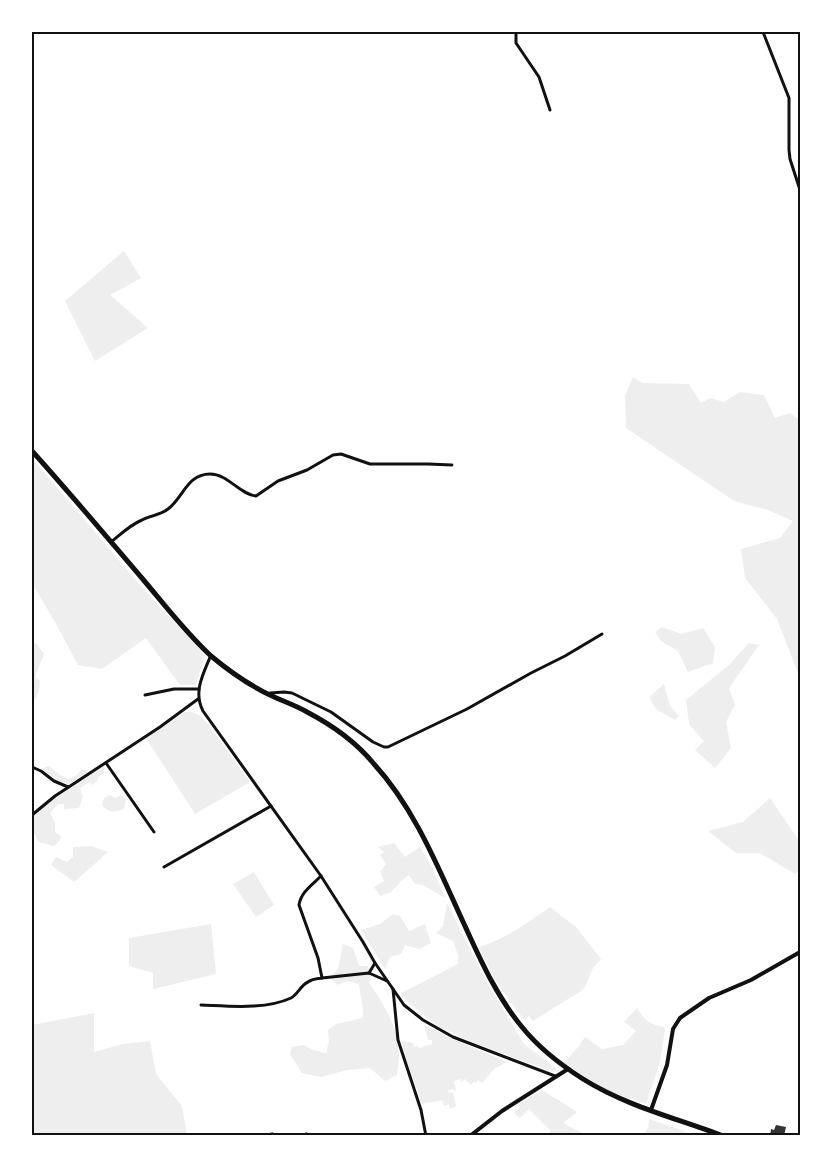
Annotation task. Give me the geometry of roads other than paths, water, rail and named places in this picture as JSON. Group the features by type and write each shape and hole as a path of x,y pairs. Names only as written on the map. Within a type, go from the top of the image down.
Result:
{"highway":[{"path":"32,452 79,503 185,630 211,656 267,694 306,711 340,732 356,744 384,775 422,835 496,991 530,1036 568,1069 607,1092 723,1136"}],"street":[{"path":"516,32 516,43 539,77 550,110"},
{"path":"763,32 789,98 790,159 801,190"},
{"path":"111,542 134,524 172,506 190,482 204,475 219,476 250,496 256,496 278,481 307,470 333,454 341,454 370,464 452,465"},
{"path":"267,694 292,693 331,712 373,742 388,747 467,709 603,634"},
{"path":"211,656 199,689 198,699 203,711 321,876 404,1005 423,1020 453,1037 555,1076"},
{"path":"145,695 174,689 199,689"},
{"path":"32,815 68,787 160,727 198,699"},
{"path":"106,763 154,832"},
{"path":"32,767 68,787"},
{"path":"164,867 271,806"},
{"path":"321,876 303,893 299,905 318,958 322,978"},
{"path":"651,1110 667,1065 673,1029 680,1017 709,998 751,980 801,952"},
{"path":"369,973 375,963"},
{"path":"201,1005 238,1007 280,1001 292,997 308,981 322,978 369,973 388,982"},
{"path":"393,988 399,1040 421,1110 426,1136"},
{"path":"470,1136 502,1111 568,1069"},
{"path":"262,1136 272,1134 279,1136"},
{"path":"303,1136 306,1134 312,1136"}]}
